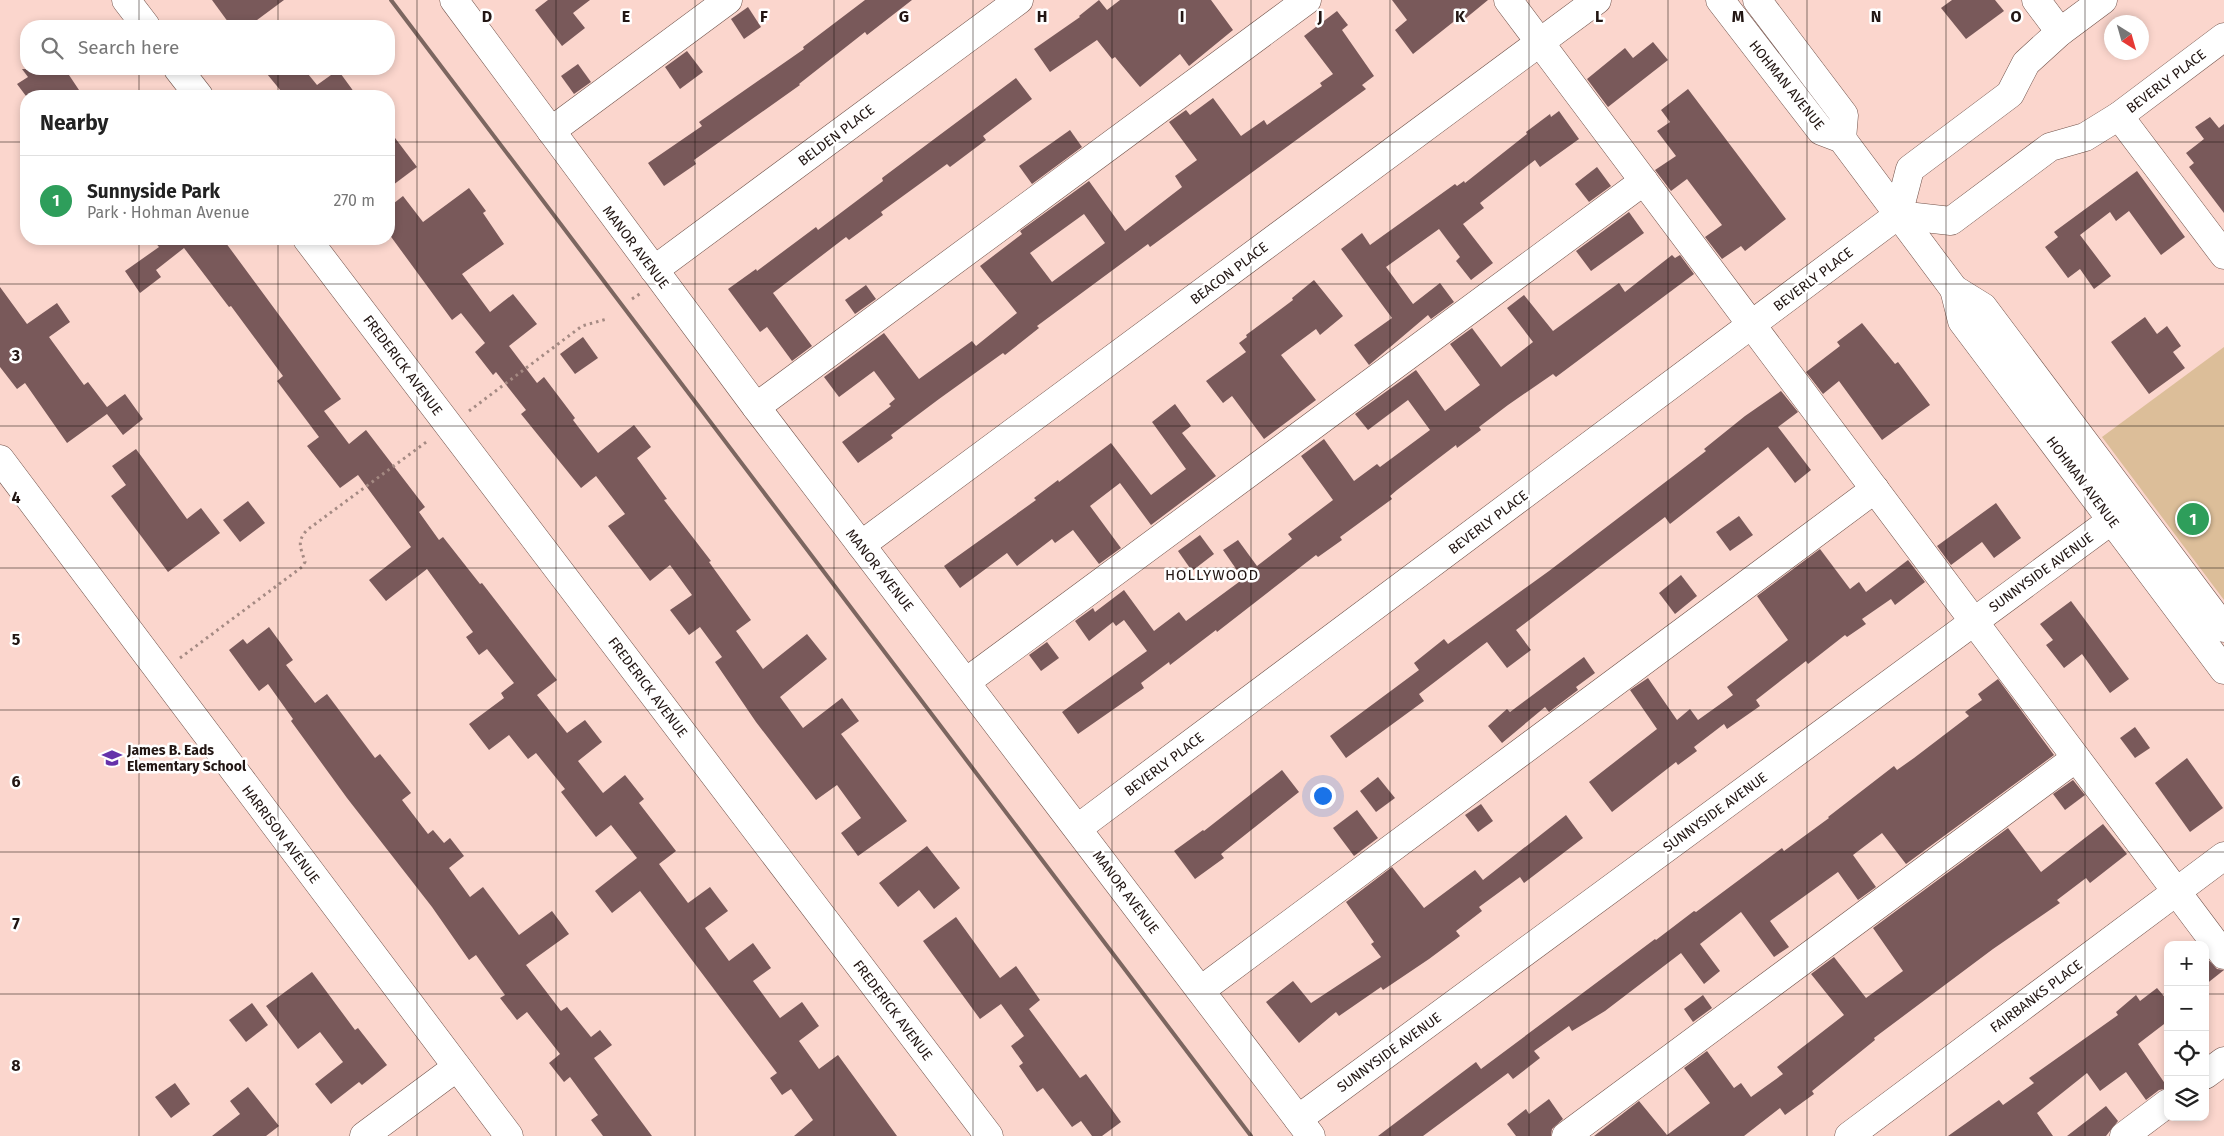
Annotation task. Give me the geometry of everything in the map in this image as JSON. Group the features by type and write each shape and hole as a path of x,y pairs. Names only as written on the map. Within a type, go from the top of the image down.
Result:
{"street":[{"path":"126,0 141,20"},
{"name":"MANOR AVENUE","path":"454,0 756,407 1305,1127"},
{"path":"551,131 728,0"},
{"name":"BELDEN PLACE","path":"654,270 1019,0"},
{"path":"756,407 1307,0"},
{"path":"1508,0 2224,956"},
{"name":"BEACON PLACE","path":"861,545 1597,0"},
{"name":"HOHMAN AVENUE","path":"1720,0 1820,131 1842,139 1954,289 1983,307 2122,513 2224,670"},
{"name":"HOHMAN AVENUE","path":"1757,0 1844,115 1842,139"},
{"path":"2036,0 2060,32"},
{"path":"1898,215 1910,169 2010,94 2026,63 2060,32 2103,0"},
{"name":"BEVERLY PLACE","path":"1078,828 1898,215 1951,222 2050,146 2085,137 2119,116 2224,37"},
{"path":"183,75 194,90"},
{"path":"2119,116 2224,255"},
{"path":"966,682 1644,181"},
{"name":"FREDERICK AVENUE","path":"312,245 989,1136"},
{"name":"HARRISON AVENUE","path":"0,459 509,1136"},
{"path":"1201,990 1875,488"},
{"name":"HOHMAN AVENUE","path":"2122,513 2224,628"},
{"name":"SUNNYSIDE AVENUE","path":"1305,1127 1974,621 2122,513"},
{"path":"1566,1136 2076,758"},
{"name":"FAIRBANKS PLACE","path":"1848,1136 2224,856"},
{"path":"2209,1072 2224,1061"},
{"path":"364,1136 457,1067"},
{"path":"2124,1136 2164,1106"}],"path":[{"path":"465,414 582,326 607,319"},
{"path":"177,660 302,567 305,562 299,544 300,538 307,530 430,440"}],"shaded area":[{"path":"2224,347 2224,600 2102,437"}],"building":[{"path":"212,0 284,0 257,20 227,20"},
{"path":"548,0 590,0 573,13 585,28 562,46 535,10"},
{"path":"865,0 912,0 867,35 865,32 800,85 694,160 696,164 664,186 648,163 702,126 699,122 804,49 803,47"},
{"path":"1099,0 1107,10 1120,0 1211,0 1233,30 1189,66 1180,54 1140,87 1115,57 1112,59 1097,40 1050,72 1034,49 1080,17"},
{"path":"1392,0 1488,0 1460,23 1457,19 1413,54 1395,30 1407,20"},
{"path":"1952,0 1995,0 2004,11 1966,39 1941,8"},
{"path":"748,7 761,27 744,39 731,19"},
{"path":"1337,11 1348,25 1342,30 1374,76 1362,85 1366,89 1150,247 1148,244 1037,326 1039,328 1005,355 1003,353 891,435 893,438 858,463 842,442 891,406 889,404 895,399 874,371 839,397 824,377 884,333 919,379 972,341 976,346 1017,313 980,266 1022,234 1020,231 1089,181 1125,231 1182,187 1175,176 1197,160 1169,122 1186,110 1190,115 1213,98 1241,136 1264,120 1267,125 1322,86 1320,83 1333,74 1304,36","holes":["1084,214 1105,243 1052,282 1030,253"]},
{"path":"1653,42 1668,60 1608,107 1587,79 1625,48 1633,58"},
{"path":"687,51 703,72 680,89 665,67"},
{"path":"578,64 591,82 574,94 561,76"},
{"path":"26,75 69,75 79,90 22,90 17,84 28,77"},
{"path":"268,75 309,75 317,85 331,75 342,75 353,90 280,90"},
{"path":"1016,78 1032,99 983,136 986,140 950,167 947,164 881,212 883,215 849,240 846,237 773,293 812,346 792,361 767,327 760,332 728,289 756,269 757,271 816,227 818,230 883,181 882,178"},
{"path":"1688,89 1786,219 1745,251 1741,246 1722,259 1705,237 1722,225 1687,179 1671,191 1655,170 1676,156 1657,131 1670,122 1661,110"},
{"path":"1559,111 1579,139 1540,167 1535,160 1480,203 1484,208 1463,224 1493,263 1471,280 1456,261 1460,257 1439,229 1386,267 1413,304 1440,283 1454,302 1431,319 1428,315 1369,365 1354,345 1392,318 1341,249 1362,233 1370,245 1455,184 1457,186 1464,181 1465,183 1527,134 1526,132 1550,114 1551,117"},
{"path":"2210,117 2219,128 2224,124 2224,213 2189,167 2194,163 2186,153 2204,139 2195,127"},
{"path":"1070,130 1082,147 1032,184 1019,166"},
{"path":"395,138 417,167 395,184"},
{"path":"1597,167 1611,186 1589,202 1575,184"},
{"path":"2137,171 2185,237 2161,255 2129,211 2116,221 2110,212 2080,235 2111,276 2094,289 2080,269 2068,278 2045,247 2058,237 2054,232"},
{"path":"469,188 486,211 483,213 504,244 462,274 490,312 513,294 537,324 509,346 537,383 544,377 575,418 573,420 598,453 634,425 651,447 637,458 667,499 664,500 711,561 709,562 751,620 736,631 763,669 807,634 827,659 780,697 803,728 842,698 859,721 841,734 907,821 858,856 841,833 861,818 837,785 816,800 756,722 715,662 722,657 700,627 689,635 670,610 692,595 670,565 650,581 608,526 625,514 596,476 581,488 521,414 526,410 496,372 493,375 475,352 485,343 461,313 452,320 395,242 395,202 403,196 423,222"},
{"path":"1629,212 1644,233 1591,271 1576,251"},
{"path":"157,245 227,245 341,399 324,411 349,444 366,430 425,507 419,512 439,540 443,537 480,584 482,583 557,680 537,695 567,733 585,720 602,742 578,761 603,793 625,775 644,799 639,803 676,851 659,864 688,903 710,887 728,911 705,928 729,961 753,943 771,968 753,981 780,1018 802,1002 819,1026 799,1041 819,1069 838,1055 897,1136 794,1136 813,1120 791,1089 782,1095 770,1078 777,1073 640,891 612,913 595,891 637,858 611,825 596,837 561,792 565,789 536,753 528,759 509,735 489,750 469,724 504,698 501,693 514,683 487,649 479,655 466,637 473,632 427,569 386,601 369,580 411,547 358,475 340,488 307,446 319,437 277,381 283,376 231,306 229,307 184,248 156,270 161,277 140,293 125,271 159,247"},
{"path":"1672,255 1675,258 1680,255 1694,274 1556,377 1553,374 1508,405 1479,427 1481,430 1457,448 1456,445 1397,490 1390,496 1392,499 1340,537 1342,540 1318,557 1316,555 1217,632 1216,630 1170,665 1169,662 1141,683 1144,688 1078,734 1062,712 1147,651 1124,620 1116,626 1113,622 1089,641 1075,621 1093,608 1095,612 1124,590 1154,631 1179,612 1186,621 1243,579 1223,550 1238,540 1257,566 1292,539 1288,534 1333,500 1301,456 1324,439 1354,481 1377,464 1380,467 1430,430 1408,400 1368,430 1355,414 1416,370 1445,411 1480,385 1450,344 1472,328 1501,367 1533,342 1507,308 1524,295 1553,331 1619,283 1625,292"},
{"path":"1314,280 1343,316 1320,335 1316,329 1281,355 1316,400 1264,439 1232,396 1223,403 1206,381 1246,352 1239,343 1247,337 1246,335 1293,300 1292,298"},
{"path":"866,285 876,299 855,314 845,300"},
{"path":"0,287 27,324 57,303 70,322 49,337 84,385 88,382 107,407 125,394 143,419 123,435 107,414 67,443 25,383 17,389 0,367"},
{"path":"2145,317 2157,334 2167,326 2181,346 2173,352 2185,368 2149,394 2111,342"},
{"path":"1862,323 1895,364 1898,362 1930,405 1882,440 1839,381 1823,394 1806,372 1840,346 1837,342"},
{"path":"583,337 598,358 575,374 560,354"},
{"path":"1781,391 1798,412 1778,427 1811,470 1795,483 1768,447 1670,524 1665,517 1516,630 1531,650 1507,668 1487,642 1419,694 1424,701 1346,758 1330,736 1419,670 1414,663 1444,639 1448,644 1549,571 1706,451 1704,449 1745,416"},
{"path":"1175,404 1191,426 1182,433 1216,476 1151,525 1120,483 1090,506 1121,548 1099,564 1073,530 1055,543 1052,539 1017,566 1007,553 960,588 944,566 1036,500 1034,498 1058,480 1059,482 1111,443 1151,495 1186,469 1152,422"},
{"path":"136,449 187,519 201,508 220,533 168,572 111,496 126,485 112,466"},
{"path":"248,501 265,523 240,542 223,520"},
{"path":"1996,503 2021,538 1994,558 1982,542 1951,565 1937,546"},
{"path":"1739,516 1753,535 1730,551 1716,532"},
{"path":"1200,535 1214,554 1192,571 1178,551"},
{"path":"1820,549 1850,589 1859,582 1866,592 1908,560 1925,582 1895,605 1891,599 1862,619 1866,624 1847,637 1845,635 1808,664 1806,661 1756,700 1760,706 1727,729 1724,724 1694,747 1697,751 1678,765 1676,762 1612,812 1589,782 1657,729 1630,690 1648,678 1677,720 1690,709 1698,720 1733,695 1727,687 1788,640 1757,596"},
{"path":"1681,575 1697,596 1675,614 1659,593"},
{"path":"2071,601 2129,679 2110,693 2082,654 2064,668 2046,645 2053,640 2040,624"},
{"path":"269,627 293,660 286,665 315,703 327,694 375,758 380,754 411,793 402,800 428,834 433,830 444,843 450,838 464,856 449,868 470,897 483,887 519,935 552,911 569,934 526,965 561,1011 567,1007 591,1037 600,1030 612,1045 594,1058 652,1136 603,1136 591,1120 598,1115 570,1077 564,1082 549,1063 560,1054 527,1012 517,1020 500,998 505,995 476,955 469,960 432,907 347,798 291,721 293,719 268,684 259,691 229,650 243,639 247,644"},
{"path":"1047,642 1059,658 1041,671 1029,655"},
{"path":"1584,657 1595,673 1576,687 1578,690 1549,712 1545,707 1502,743 1488,726 1507,709 1510,712"},
{"path":"1998,679 2054,755 1906,864 1882,833 1853,855 1876,887 1858,900 1838,872 1770,921 1789,947 1774,957 1741,912 1700,944 1720,971 1704,984 1681,953 1605,1011 1572,1031 1569,1026 1534,1051 1540,1058 1513,1079 1508,1073 1423,1136 1378,1136 1476,1062 1481,1069 1655,939 1694,911 1696,912 1782,848 1784,851 1829,818 1894,766 1897,770 1914,758 1969,716 1965,712 1982,700 1978,694"},
{"path":"2135,727 2150,748 2135,758 2120,738"},
{"path":"2187,758 2223,808 2190,832 2155,783"},
{"path":"1282,770 1299,792 1221,854 1224,858 1195,879 1174,851 1204,831"},
{"path":"1378,777 1395,798 1376,812 1360,791"},
{"path":"2073,780 2085,795 2065,810 2053,794"},
{"path":"1481,804 1493,821 1478,832 1465,815"},
{"path":"1357,810 1378,838 1354,856 1333,828"},
{"path":"1566,815 1583,838 1524,883 1520,877 1479,907 1482,911 1456,931 1460,936 1429,959 1383,990 1381,987 1339,1016 1336,1012 1299,1043 1266,1002 1293,981 1311,1003 1381,957 1371,944 1374,942 1346,902 1392,867 1424,908 1475,870 1483,880"},
{"path":"2103,824 2127,854 2090,883 2086,878 2057,900 2060,903 1993,949 1874,1038 1875,1040 1812,1091 1814,1094 1785,1115 1780,1108 1744,1136 1594,1136 1639,1101 1667,1135 1710,1103 1684,1068 1707,1051 1734,1088 1741,1083 1751,1097 1783,1074 1777,1067 1844,1015 1811,974 1834,957 1866,998 1903,971 1873,928 2008,828 2041,872"},
{"path":"927,846 960,888 934,909 919,890 898,907 879,883"},
{"path":"956,917 1000,978 1016,966 1040,1000 1029,1009 1080,1078 1086,1074 1121,1122 1102,1136 1092,1136 1081,1121 1072,1127 1043,1088 1037,1092 1019,1066 1023,1063 1011,1046 1024,1036 1001,1004 980,1019 923,941"},
{"path":"2209,960 2217,969 2224,970 2209,982"},
{"path":"312,972 355,1030 358,1028 387,1065 362,1085 359,1082 331,1104 315,1084 343,1062 320,1032 298,1049 266,1006"},
{"path":"2157,988 2164,996 2164,1024 2138,1044 2164,1082 2164,1089 2159,1090 2146,1100 2126,1072 2100,1091 2087,1073 2037,1113 2053,1136 1948,1136 1999,1100 2003,1105 2034,1083 2029,1078 2118,1015 2116,1012 2136,995 2140,1001"},
{"path":"1703,995 1712,1008 1693,1022 1684,1009"},
{"path":"252,1003 268,1025 246,1042 229,1020"},
{"path":"175,1083 190,1104 171,1118 155,1097"},
{"path":"248,1087 279,1126 266,1136 212,1136 240,1114 230,1101"},
{"path":"1549,1099 1563,1119 1552,1129 1551,1136 1516,1136 1507,1124 1526,1109 1529,1114"},
{"path":"2106,1106 2118,1121 2106,1136 2067,1136"}],"railway":[{"path":"391,0 1251,1136"}],"place":[{"name":"Sunnyside Park","path":"2193,519"},
{"name":"James B. Eads Elementary School","path":"112,758"}],"district":[{"name":"HOLLYWOOD","path":"1212,575"}]}
